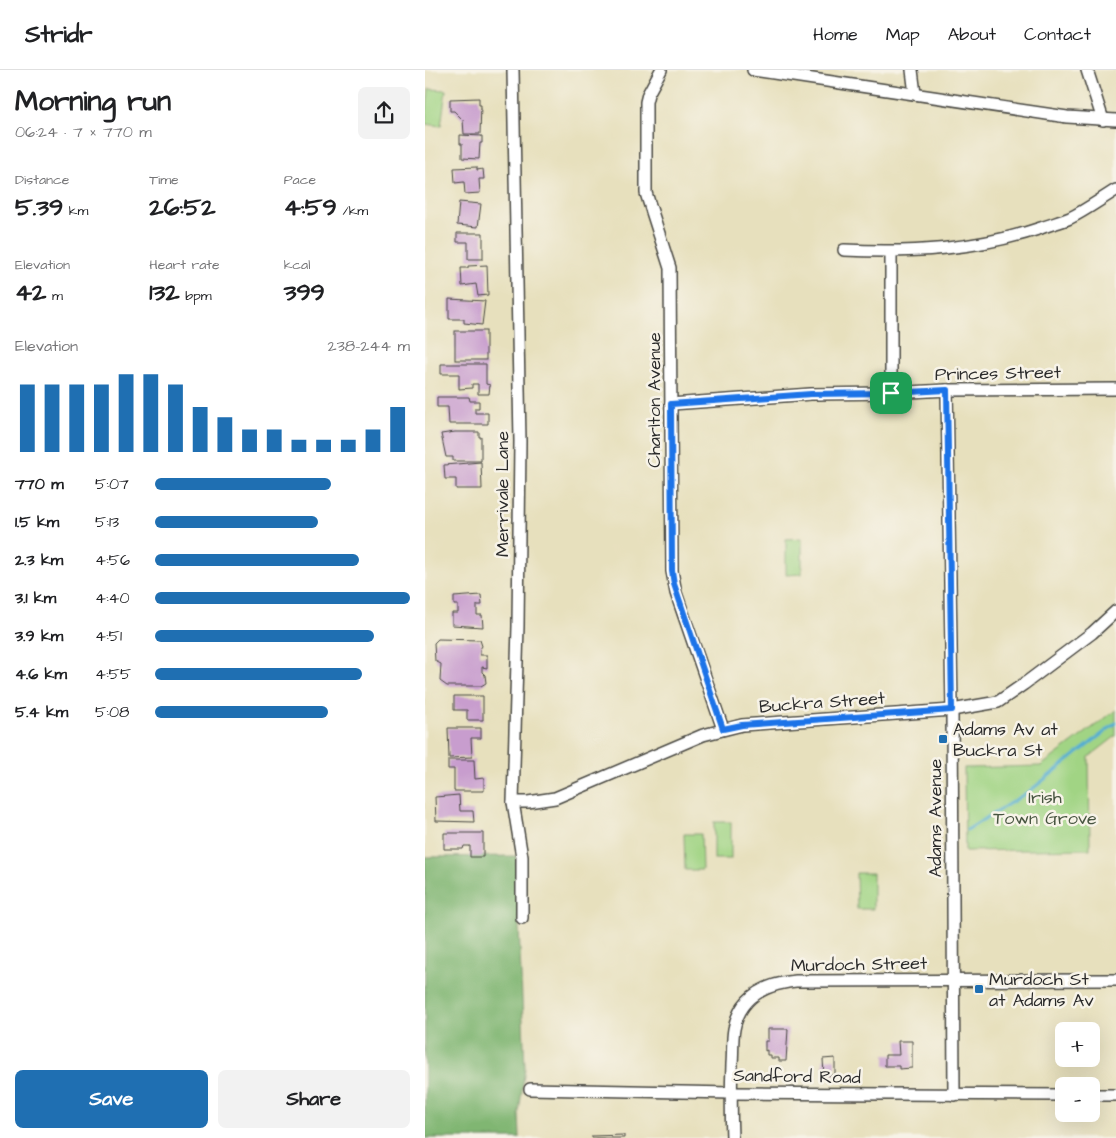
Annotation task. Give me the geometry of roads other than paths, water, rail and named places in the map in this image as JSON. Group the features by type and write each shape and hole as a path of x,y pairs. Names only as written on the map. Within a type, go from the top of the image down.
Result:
{"street":[{"name":"Merrivale Lane","path":"513,70 520,441 518,626 513,802 522,857 522,918"},
{"name":"Charlton Avenue","path":"661,70 648,94 646,102 646,193 670,268 672,561 674,584 723,729"},
{"path":"753,70 1067,117 1116,120"},
{"path":"912,70 915,94"},
{"path":"1087,70 1103,120"},
{"path":"844,250 891,252 939,250 986,243 1029,232 1070,218 1116,190"},
{"path":"891,252 891,393"},
{"name":"Princes Street","path":"671,404 811,394 947,390 1116,389"},
{"name":"Adams Avenue","path":"947,390 952,710 954,1095"},
{"name":"Buckra Street","path":"513,802 555,798 703,735 742,725 952,710 998,702 1085,639 1116,611"},
{"name":"Murdoch Street","path":"732,1138 731,1093 734,1029 744,1005 750,998 765,988 783,982 796,981 1116,980"},
{"name":"Sandford Road","path":"530,1089 731,1093 1055,1095"},
{"path":"1100,1095 1116,1095"}],"waterway":[{"path":"967,830 1031,790 1116,723"}],"place":[{"name":"Adams Av at Buckra St","path":"943,739"},
{"name":"Murdoch St at Adams Av","path":"979,989"}],"park label":[{"name":"Irish Town Grove","path":"1045,808"}]}
